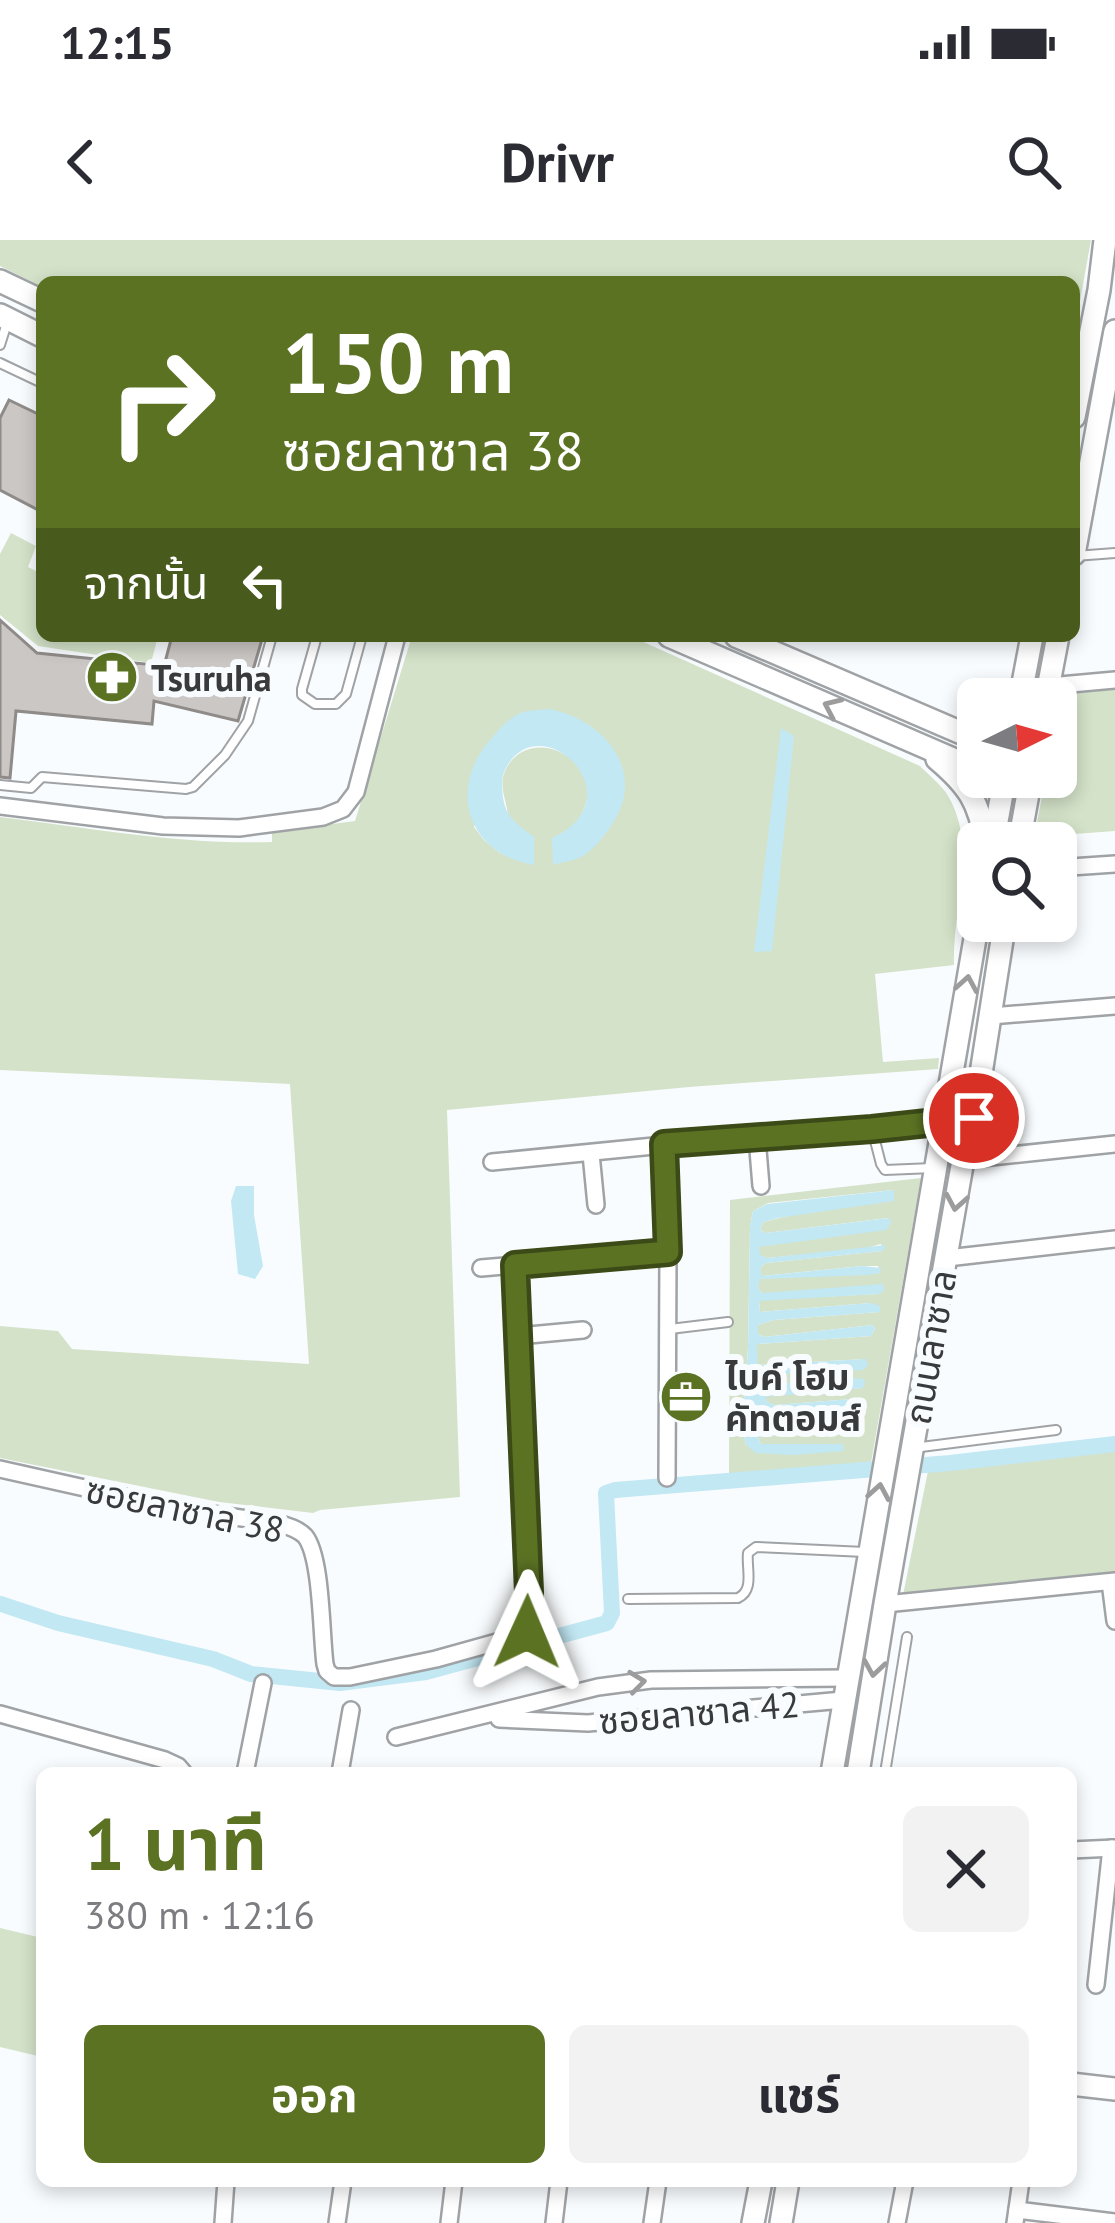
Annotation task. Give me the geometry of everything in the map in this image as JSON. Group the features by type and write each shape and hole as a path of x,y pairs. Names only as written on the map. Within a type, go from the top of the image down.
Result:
{"street":[{"path":"1080,394 1107,292 1105,240"},
{"path":"0,280 36,299"},
{"path":"4,317 36,333"},
{"path":"1080,527 1110,386 1115,331"},
{"path":"0,806 163,826 239,828 323,817 343,809 356,792 395,642"},
{"path":"683,642 957,761"},
{"path":"750,642 957,731"},
{"path":"1020,678 1030,642"},
{"path":"1024,678 1030,642"},
{"path":"1050,678 1057,642"},
{"path":"1077,687 1115,680"},
{"path":"903,708 957,718"},
{"path":"904,738 966,785 983,822"},
{"path":"1077,867 1115,864"},
{"name":"ถนนลาซาล","path":"833,1767 974,942"},
{"name":"ถนนลาซาล","path":"859,1767 1002,942"},
{"path":"958,1034 1115,1006"},
{"path":"492,1162 974,1118"},
{"path":"758,1138 761,1186"},
{"path":"664,1144 667,1478"},
{"path":"963,1160 1115,1144"},
{"path":"591,1154 596,1205"},
{"path":"947,1258 1115,1239"},
{"path":"481,1268 668,1252"},
{"name":"ซอยลาซาล 38","path":"0,1469 182,1510 293,1528 306,1537 315,1557 327,1671 334,1677 436,1659 527,1632 515,1265"},
{"path":"518,1336 583,1330"},
{"path":"885,1604 1113,1582 1115,1621"},
{"path":"709,1679 712,1710"},
{"path":"396,1737 598,1688 651,1680 709,1679 845,1689"},
{"path":"246,1767 263,1683"},
{"name":"ซอยลาซาล 42","path":"482,1718 588,1723 845,1689"},
{"path":"341,1767 351,1710"},
{"path":"0,1714 179,1767"},
{"path":"1077,1850 1113,1848 1096,1985"},
{"path":"1077,2085 1115,2089"},
{"path":"223,2223 226,2187"},
{"path":"337,2223 342,2187"},
{"path":"449,2223 453,2187"},
{"path":"554,2223 559,2187"},
{"path":"652,2223 657,2187"},
{"path":"753,2223 760,2187"},
{"path":"781,2223 787,2187"},
{"path":"897,2223 904,2187"},
{"path":"1016,2216 1115,2222"}],"lane":[{"path":"0,344 4,317"},
{"path":"0,363 36,379"},
{"path":"1080,555 1115,553"},
{"path":"0,785 31,788 42,778 193,787 225,755 248,721 270,642"},
{"path":"315,642 302,695 315,704 336,704 346,694 360,642"},
{"path":"872,1129 885,1170 934,1168"},
{"path":"667,1330 728,1322"},
{"path":"912,1448 1056,1430"},
{"path":"628,1599 738,1598 748,1588 748,1553 756,1547 868,1552"},
{"path":"886,1767 907,1637"}],"green space":[{"path":"0,240 1091,240 1080,301 1080,276 36,276 36,284 0,266"},
{"path":"11,533 36,546 28,567 36,571 36,642 156,642 151,663 38,646 0,615 0,554"},
{"path":"410,642 643,642 920,766 947,794 958,822 954,965 875,974 883,1062 939,1058 938,1069 447,1110 460,1497 313,1513 219,1502 0,1458 0,1326 58,1331 72,1349 309,1364 290,1084 0,1070 0,817 136,835 272,842 272,832 355,821","holes":["520,713 625,784 553,863 588,796 583,773 563,754 537,747 513,758 505,771 508,820 500,853 474,827"]},
{"path":"1115,689 1115,831 1077,834 1077,822 1037,822 1042,798 1077,798 1077,692"},
{"path":"921,1178 871,1463 729,1475 730,1200","holes":["894,1190 763,1222 760,1230 766,1233 888,1218 891,1223 759,1246 759,1255 767,1258 881,1244 882,1251 766,1263 760,1268 761,1276 863,1266 878,1266 880,1273 759,1279 758,1288 762,1293 878,1294 759,1300 760,1312 871,1303 879,1312 758,1325 758,1334 764,1337 873,1325 875,1329 871,1336 757,1344 757,1365 865,1359 755,1374 758,1387 833,1377 865,1384 862,1388 766,1396 766,1402 775,1405 852,1399 760,1413 754,1421 761,1427 842,1419 758,1437 761,1444 775,1445 746,1445 742,1425 753,1211 768,1203"]},
{"path":"1115,1449 1115,1574 903,1595 928,1471"},
{"path":"0,1928 36,1937 36,2056 0,2047"}],"water":[{"path":"549,709 602,735 622,766 625,784 622,803 599,842 581,857 553,865 552,838 576,822 586,803 586,784 563,754 546,747 527,748 511,760 503,778 504,804 514,821 534,837 534,865 492,847 479,833 468,797 478,757 498,731 521,713"},
{"path":"781,728 794,736 772,951 754,952"},
{"path":"236,1186 254,1186 263,1266 255,1279 238,1274 231,1201"},
{"path":"894,1190 894,1201 763,1222 760,1230 766,1233 889,1218 891,1223 886,1230 759,1247 760,1255 767,1258 886,1245 883,1251 766,1263 760,1268 762,1276 881,1268 880,1273 867,1275 760,1279 762,1293 883,1284 884,1291 759,1301 760,1312 871,1303 880,1306 880,1312 758,1325 758,1334 764,1337 873,1325 875,1329 871,1336 757,1344 758,1365 866,1359 868,1365 863,1370 756,1375 758,1387 833,1377 864,1379 865,1384 863,1388 766,1397 775,1405 852,1399 856,1409 760,1413 755,1420 761,1426 842,1419 841,1430 758,1437 761,1444 843,1444 844,1451 756,1453 746,1445 742,1426 753,1211 767,1204"}],"building":[{"path":"9,400 36,413 36,509 0,490 0,418"},
{"path":"0,620 37,653 164,666 170,642 261,642 238,721 154,701 152,724 16,711 10,778 0,777"}],"waterway":[{"path":"1,1604 58,1623 213,1659 251,1674 340,1683 426,1672 607,1623 612,1613 606,1493 615,1490 950,1463 1115,1444"}],"place":[{"name":"Tsuruha","path":"112,677"},
{"name":"ไบค์ โฮม คัทตอมส์","path":"686,1397"}],"route":[{"path":"527,1632 515,1265 668,1252 664,1144 974,1118"}]}
